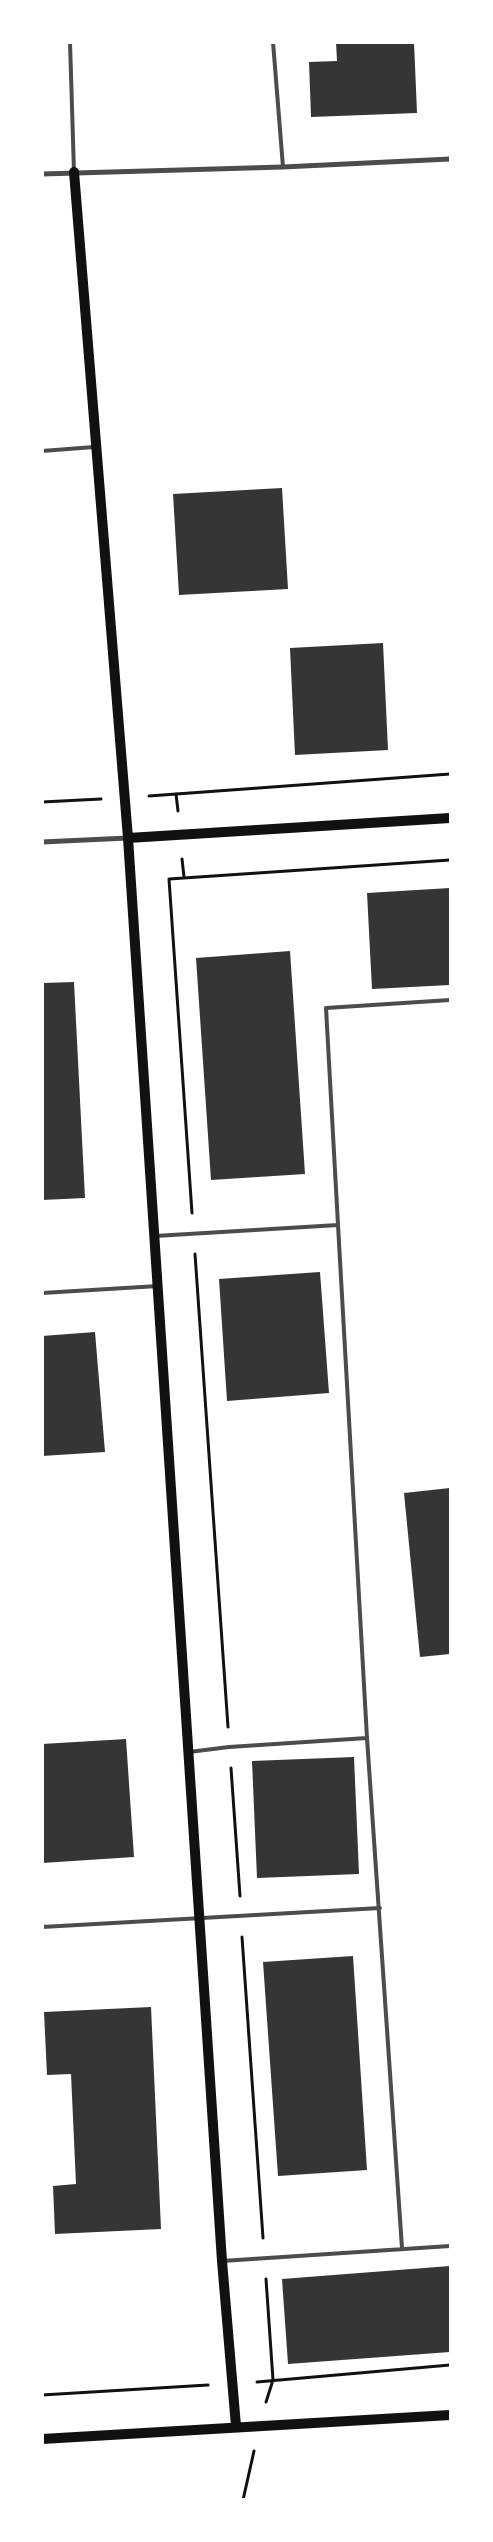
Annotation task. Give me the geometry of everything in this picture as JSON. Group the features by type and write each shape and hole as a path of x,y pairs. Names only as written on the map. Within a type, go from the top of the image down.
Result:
{"main road":[{"path":"74,172 128,838 222,2261 236,2426"},
{"path":"128,838 450,818"},
{"path":"42,2439 236,2426 450,2415"}],"street":[{"path":"42,174 283,167 450,159"},
{"path":"42,842 128,838"}],"lane":[{"path":"70,42 74,172"},
{"path":"273,42 283,167"},
{"path":"42,451 96,446"},
{"path":"402,2248 367,1738 326,1008 450,1000"},
{"path":"155,1236 338,1225"},
{"path":"42,1293 158,1286"},
{"path":"189,1752 229,1747 367,1738"},
{"path":"42,1927 380,1908"},
{"path":"222,2261 450,2246"}],"path":[{"path":"42,802 450,774"},
{"path":"243,2500 259,2425 273,2380 169,879 450,860"}],"building":[{"path":"336,42 414,42 417,113 311,117 309,62 337,61"},
{"path":"282,488 288,589 179,595 173,494"},
{"path":"383,643 388,750 295,755 290,648"},
{"path":"450,888 450,985 372,989 367,893"},
{"path":"290,951 305,1174 211,1180 196,958"},
{"path":"74,982 85,1198 42,1200 42,983"},
{"path":"320,1272 329,1393 227,1401 219,1279"},
{"path":"95,1332 105,1452 42,1456 42,1336"},
{"path":"450,1488 450,1654 420,1657 404,1493"},
{"path":"126,1739 134,1857 42,1863 42,1744"},
{"path":"354,1757 359,1874 257,1878 252,1761"},
{"path":"353,1956 367,2170 278,2176 263,1962"},
{"path":"151,2007 161,2229 55,2234 53,2186 76,2184 71,2074 47,2075 44,2012"},
{"path":"450,2266 450,2352 288,2364 282,2279"}]}
